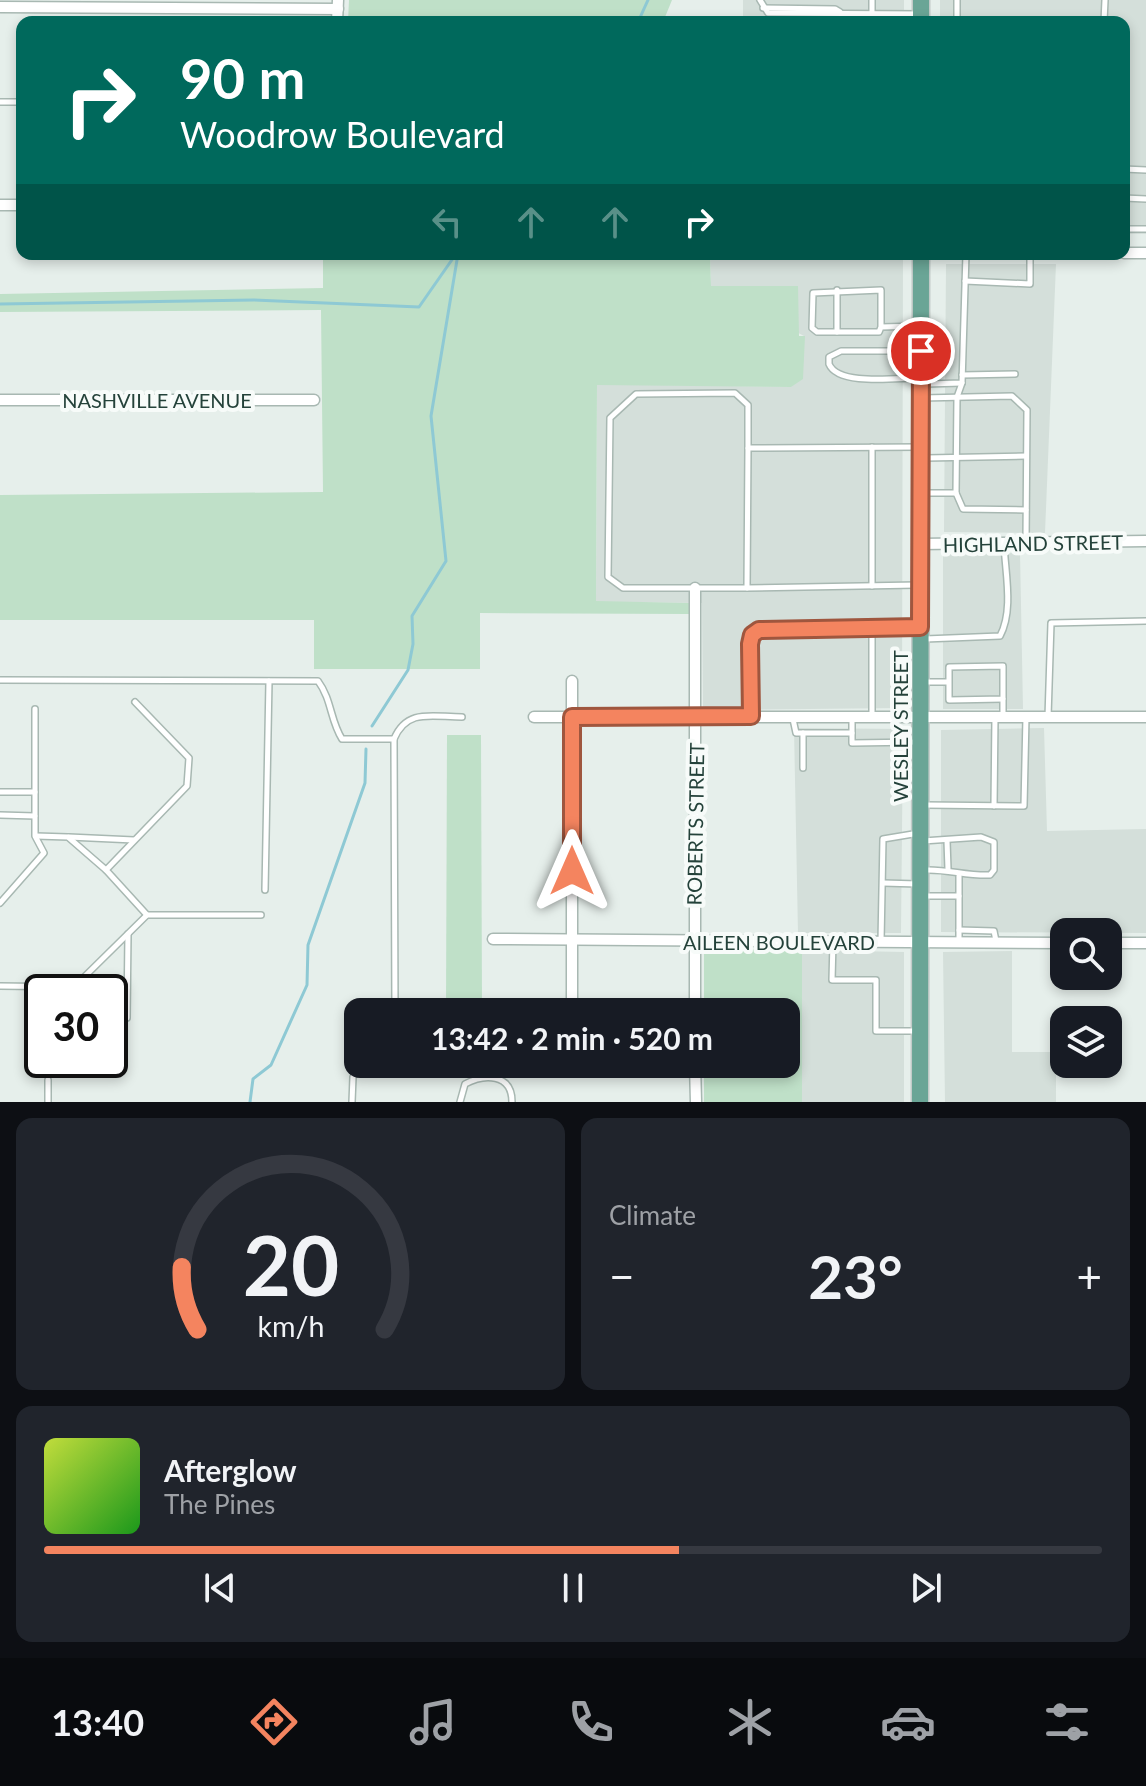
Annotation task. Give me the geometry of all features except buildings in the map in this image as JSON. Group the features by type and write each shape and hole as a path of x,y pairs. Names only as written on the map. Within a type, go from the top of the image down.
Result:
{"main road":[{"name":"WESLEY STREET","path":"920,1102 921,260"}],"street":[{"path":"0,7 338,4"},
{"name":"NASHVILLE AVENUE","path":"0,400 314,400"},
{"name":"HIGHLAND STREET","path":"920,544 1146,541"},
{"name":"ROBERTS STREET","path":"695,588 695,998"},
{"path":"572,681 572,998"},
{"path":"534,717 1146,717"},
{"name":"AILEEN BOULEVARD","path":"493,939 1050,943"},
{"path":"1122,943 1146,943"},
{"path":"695,1078 696,1102"}],"lane":[{"path":"760,0 768,13 921,12"},
{"path":"872,0 872,14"},
{"path":"966,260 962,383 957,397 956,493 963,509 1026,510"},
{"path":"965,281 1030,284 1030,260"},
{"path":"837,290 837,332"},
{"path":"837,290 881,290 879,332 817,332 812,328 813,293 837,290"},
{"path":"881,327 921,326"},
{"path":"921,351 841,351 829,357 829,364 837,375 921,387 957,397 1012,396 1027,410 1026,543"},
{"path":"962,375 1015,374"},
{"path":"921,387 962,383"},
{"path":"747,588 748,405 735,393 636,394 610,418 608,577 623,588 747,588 920,585"},
{"path":"748,448 872,447 957,458 1026,456"},
{"path":"872,447 872,586"},
{"path":"921,493 956,493"},
{"path":"751,716 752,635 768,629 872,628 1000,636 1005,626 1007,605 1004,543"},
{"path":"1048,717 1051,623 1146,621"},
{"path":"872,628 872,716"},
{"path":"994,806 999,716 1003,699 1003,666 949,667 949,700 1003,699"},
{"path":"0,680 318,681 329,696 334,726 342,739 394,739"},
{"path":"265,890 269,681"},
{"path":"920,682 949,682"},
{"path":"106,870 187,786 189,758 135,702"},
{"path":"0,903 44,853 35,836 35,709"},
{"path":"793,716 799,733 803,768"},
{"path":"809,716 811,733"},
{"path":"852,716 852,743 920,742"},
{"path":"395,998 394,739 400,723 410,717 462,717"},
{"path":"920,805 1024,806 1026,717"},
{"path":"799,733 852,733"},
{"path":"0,792 35,792"},
{"path":"0,815 35,816"},
{"path":"35,836 134,840"},
{"path":"68,837 106,870 147,915"},
{"path":"881,942 883,839 920,837 947,841 981,837 994,842 994,870 990,875 959,876 948,869"},
{"path":"947,841 948,869"},
{"path":"920,883 948,869"},
{"path":"959,876 959,943"},
{"path":"883,883 920,883 959,896"},
{"path":"87,974 147,915 261,915"},
{"path":"959,930 994,931 996,943"},
{"path":"127,974 128,933"},
{"path":"833,942 832,980 876,980 876,1031 920,1031"},
{"path":"0,986 24,986"},
{"path":"460,1102 465,1084 479,1077 492,1077 506,1083 512,1092 512,1102"},
{"path":"352,1102 353,1078"},
{"path":"48,1080 48,1102"}],"shaded area":[{"path":"743,0 904,0 904,16 743,16"},
{"path":"940,0 1146,0 1146,234 1130,234 1130,16 940,16"},
{"path":"710,260 903,260 902,708 703,710 702,603 596,602 597,384 791,387 804,336 711,286"},
{"path":"946,264 1056,264 1045,533 944,532"},
{"path":"1020,553 1023,709 943,709 943,554"},
{"path":"794,728 903,729 901,933 798,933"},
{"path":"1044,728 1047,831 1146,829 1146,933 1122,933 1122,918 1050,918 1050,933 941,932 941,730"},
{"path":"802,950 904,952 904,1102 802,1102"},
{"path":"1012,951 1012,1052 1050,1052 1050,1078 1056,1078 1056,1102 945,1102 943,952"}],"green space":[{"path":"349,0 672,0 665,16 348,16"},
{"path":"323,260 710,260 711,286 798,286 799,336 805,336 803,379 791,387 597,385 596,601 689,603 689,614 480,613 480,669 314,669 314,620 0,620 0,495 323,492 321,310 0,312 0,294 323,288"},
{"path":"447,735 481,735 482,998 446,998"},
{"path":"713,949 802,950 802,1102 704,1102 704,1078 800,1078 800,998 704,998 704,954"}],"waterway":[{"path":"641,16 648,0"},
{"path":"0,304 254,300 419,307 452,260"},
{"path":"372,726 408,670 413,644 412,616 446,561 431,416 457,260"},
{"path":"250,1102 253,1079 271,1065 307,985 308,945 365,783 366,749"}],"route":[{"path":"572,871 572,717 751,716 750,644 752,635 759,630 920,627 921,351"}]}
